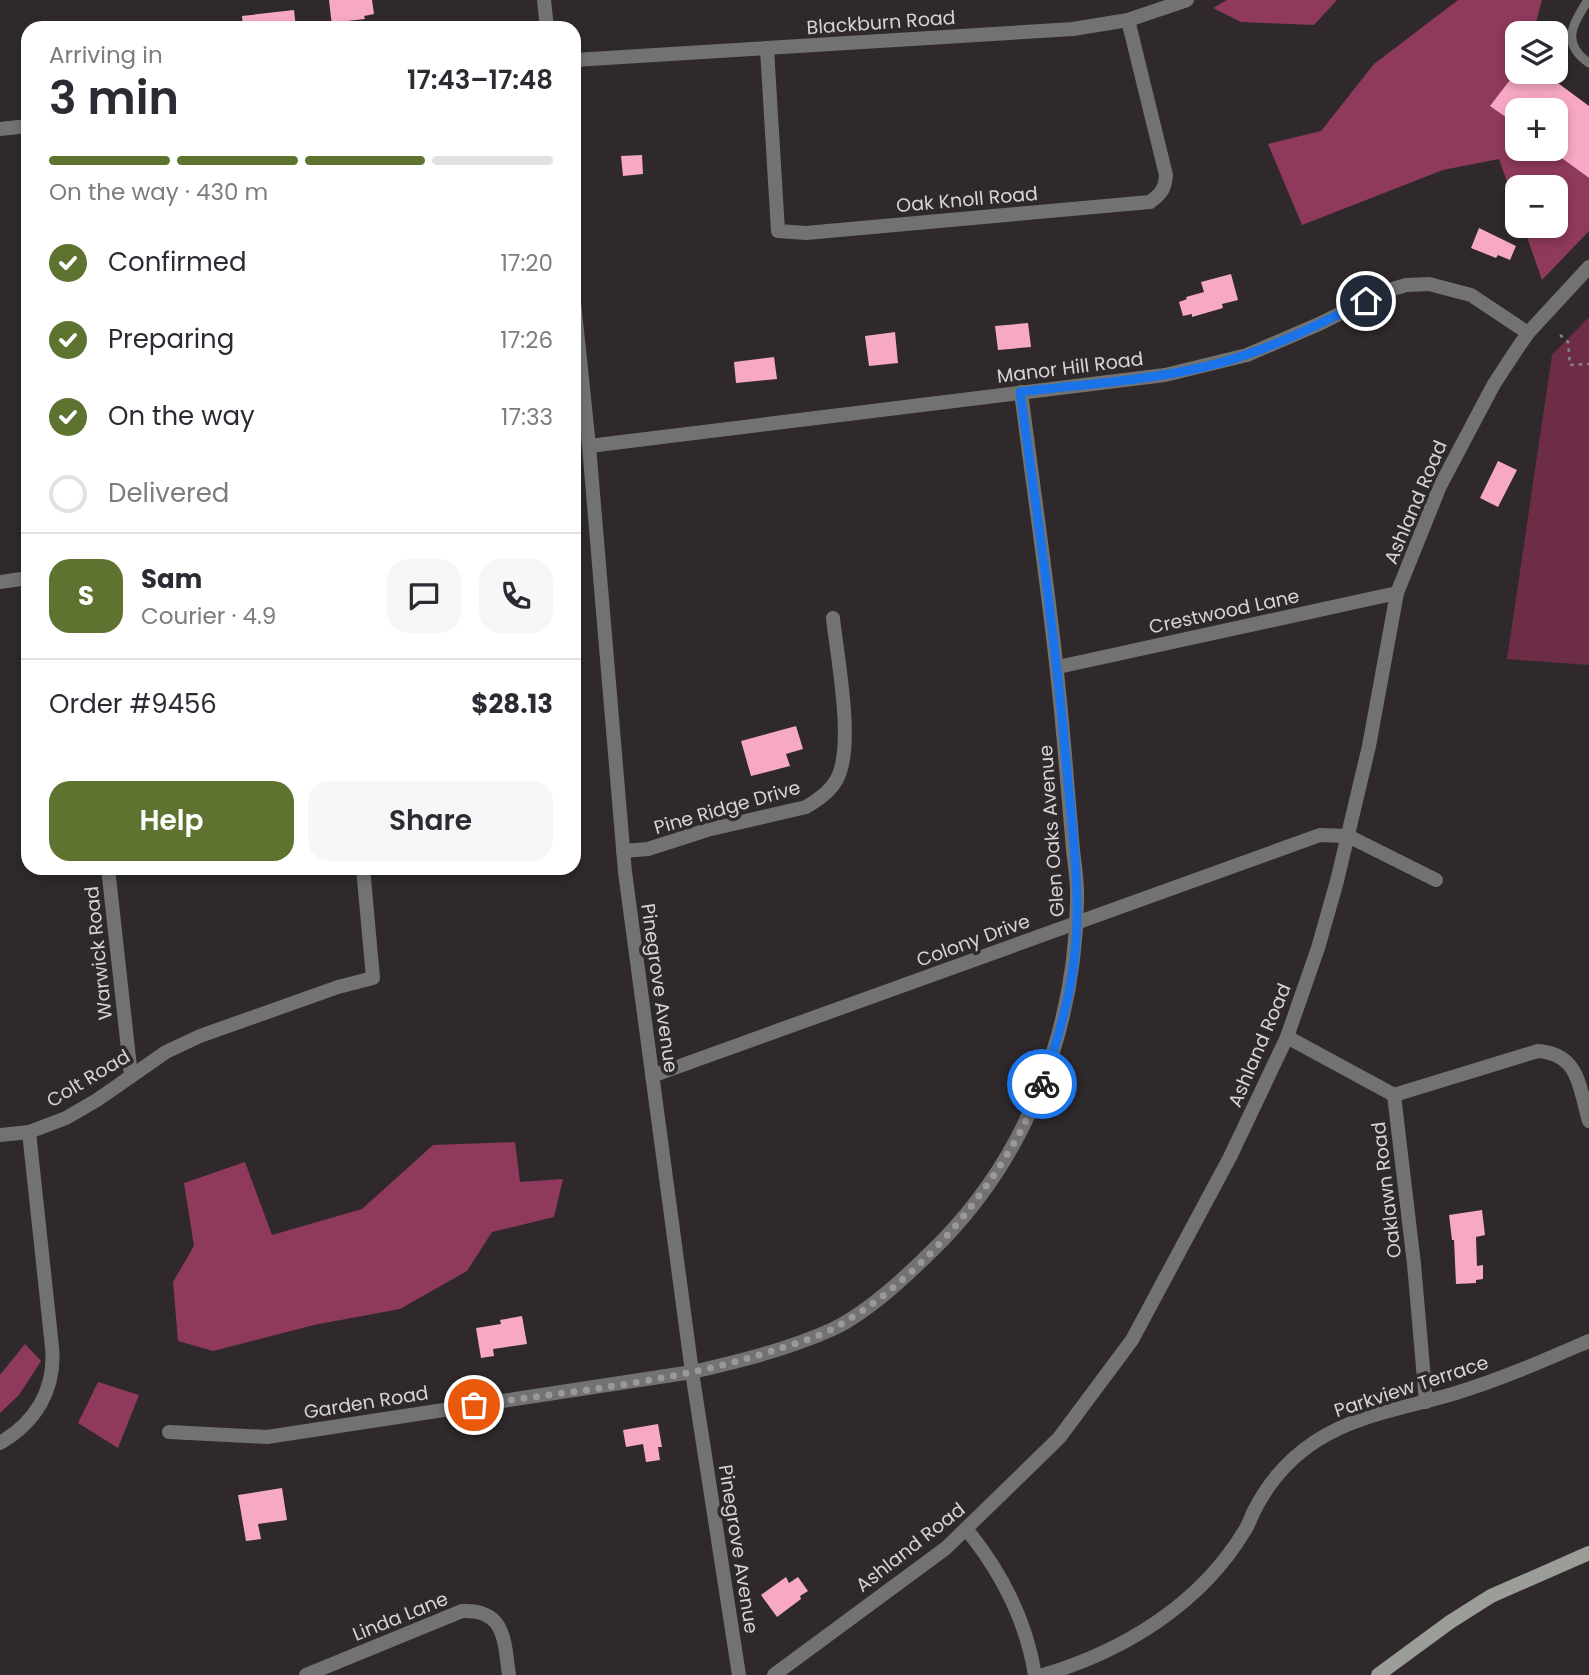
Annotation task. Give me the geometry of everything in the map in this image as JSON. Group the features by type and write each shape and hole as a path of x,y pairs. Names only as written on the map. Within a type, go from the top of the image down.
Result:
{"main road":[{"path":"1378,1675 1450,1622 1492,1596 1589,1553"}],"street":[{"path":"544,0 546,21"},
{"name":"Blackburn Road","path":"581,60 1073,29 1128,20 1187,0"},
{"name":"Oak Knoll Road","path":"767,49 778,231 806,233 1150,202 1161,194 1166,175 1128,20"},
{"path":"0,129 21,127"},
{"name":"Ashland Road","path":"774,1675 967,1530 1059,1438 1132,1340 1230,1157 1287,1037 1318,947 1348,836 1369,746 1397,593 1440,486 1493,384 1528,333 1589,267"},
{"name":"Manor Hill Road","path":"589,446 1165,375 1247,355 1406,285 1429,284 1471,295 1528,333"},
{"name":"Pinegrove Avenue","path":"581,369 623,851 692,1372 739,1675"},
{"name":"Glen Oaks Avenue","path":"692,1372 743,1360 835,1328 919,1265 955,1227 995,1174 1038,1094 1056,1044 1069,993 1078,899 1058,667 1020,392"},
{"path":"0,582 21,579"},
{"name":"Crestwood Lane","path":"1058,667 1397,593"},
{"name":"Pine Ridge Drive","path":"623,851 648,849 707,830 806,807 819,800 833,785 842,763 844,726 833,618"},
{"name":"Colony Drive","path":"652,1076 1320,835 1348,836"},
{"path":"1348,836 1436,880"},
{"name":"Warwick Road","path":"109,875 131,1076"},
{"name":"Colt Road","path":"0,1135 29,1132 66,1118 166,1052 200,1036 338,987 373,978 364,875"},
{"name":"Oaklawn Road","path":"1287,1037 1394,1095 1414,1264 1426,1402"},
{"path":"1394,1095 1538,1051 1549,1052 1559,1054 1573,1069 1589,1121"},
{"path":"0,1443 17,1432 31,1418 42,1402 52,1374 52,1347 29,1132"},
{"name":"Parkview Terrace","path":"1043,1675 1103,1654 1135,1637 1193,1593 1218,1567 1246,1530 1253,1512 1274,1480 1300,1452 1315,1441 1349,1423 1495,1381 1589,1341"},
{"name":"Garden Road","path":"169,1433 267,1437 692,1372"},
{"path":"967,1530 986,1553 1015,1604 1025,1631 1035,1675"},
{"name":"Linda Lane","path":"306,1675 462,1611 473,1611 485,1613 499,1627 509,1675"}],"lane":[{"path":"1588,0 1571,33 1574,47 1589,63"}],"path":[{"path":"1560,335 1568,342 1570,365 1589,364"}],"shaded area":[{"path":"1227,0 1337,0 1314,25 1241,22 1213,8"},
{"path":"1458,0 1542,0 1536,21 1505,21 1507,84 1491,106 1505,116 1505,161 1566,161 1589,178 1589,231 1542,280 1527,238 1568,238 1568,175 1505,176 1499,159 1443,170 1302,225 1268,144 1321,131 1374,64"},
{"path":"1589,317 1589,665 1507,659 1552,355"},
{"path":"515,1142 520,1182 563,1179 554,1217 492,1232 467,1271 400,1309 314,1325 213,1351 178,1341 173,1282 194,1246 184,1183 245,1162 272,1235 362,1209 433,1145"},
{"path":"25,1344 41,1361 19,1395 0,1413 0,1375"},
{"path":"98,1382 139,1395 118,1448 78,1423"}],"building":[{"path":"329,0 372,0 374,14 364,16 365,19 331,21"},
{"path":"294,10 295,21 242,21 242,16"},
{"path":"1507,84 1559,84 1589,106 1589,178 1566,161 1568,161 1568,98 1505,98 1505,117 1490,106"},
{"path":"642,155 643,174 623,176 621,156"},
{"path":"1479,228 1516,246 1510,260 1498,255 1496,258 1471,248"},
{"path":"1231,274 1238,300 1222,304 1223,308 1192,317 1192,314 1183,316 1179,302 1204,292 1201,282"},
{"path":"1028,323 1031,347 998,350 995,326"},
{"path":"895,332 898,363 869,366 865,336"},
{"path":"774,357 777,379 736,383 734,362"},
{"path":"1498,461 1517,470 1498,507 1480,498"},
{"path":"796,726 803,749 786,754 790,766 751,776 741,741"},
{"path":"1482,1210 1485,1235 1476,1237 1477,1266 1483,1265 1483,1279 1476,1280 1476,1283 1456,1284 1454,1240 1449,1215"},
{"path":"522,1316 527,1344 493,1349 494,1356 481,1358 476,1328 501,1324 500,1320"},
{"path":"658,1424 662,1447 658,1447 660,1460 646,1462 643,1444 626,1447 623,1430"},
{"path":"282,1488 287,1520 258,1524 261,1539 246,1541 238,1495"},
{"path":"786,1577 789,1583 798,1577 808,1591 777,1617 761,1595"}],"way so far":[{"path":"474,1405 692,1372 743,1360 835,1328 899,1282 955,1227 988,1185 1015,1141 1042,1084"}],"route":[{"path":"1042,1084 1069,993 1078,899 1058,667 1020,392 1165,375 1247,355 1366,301"}]}
